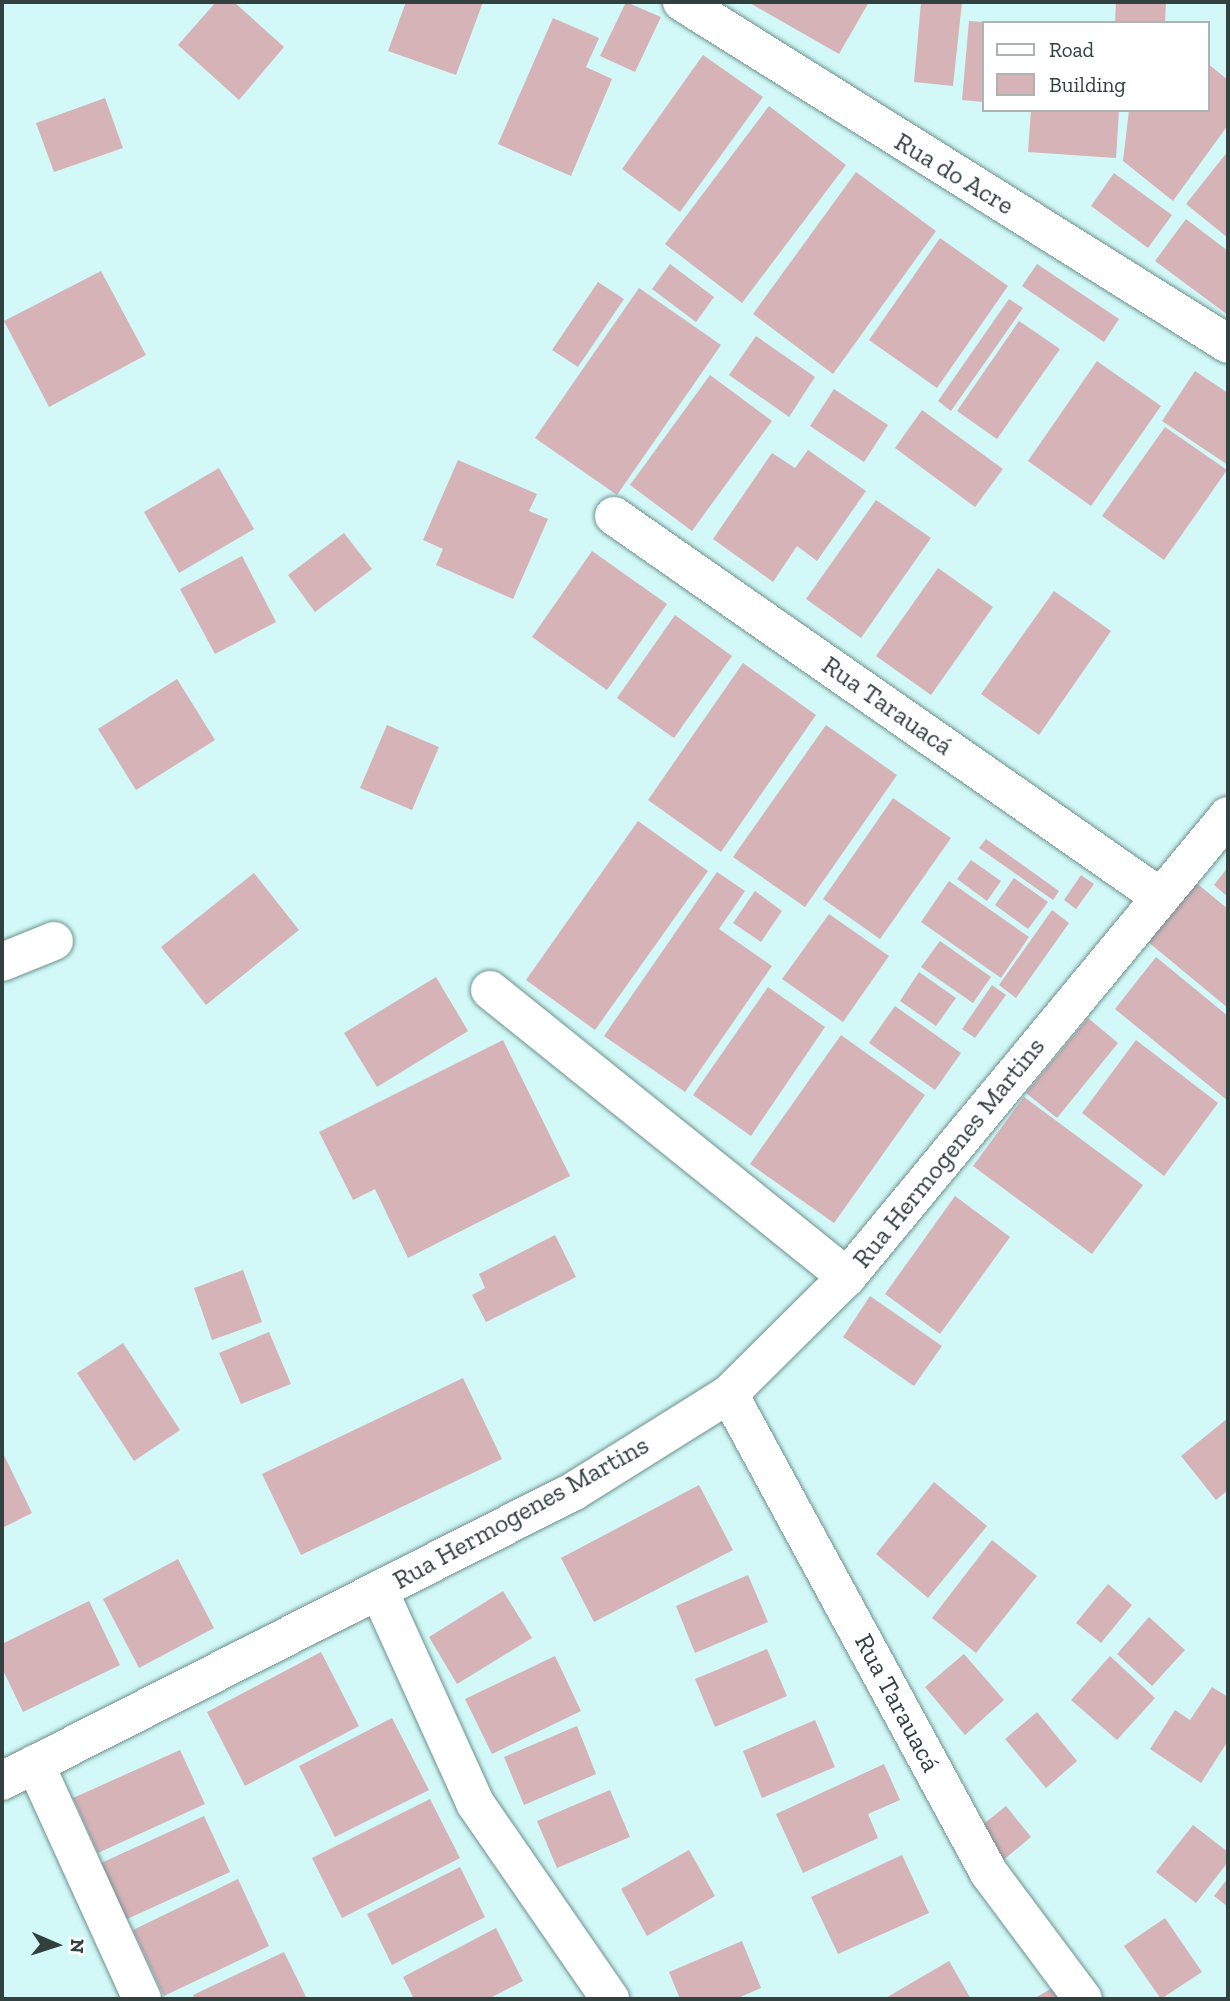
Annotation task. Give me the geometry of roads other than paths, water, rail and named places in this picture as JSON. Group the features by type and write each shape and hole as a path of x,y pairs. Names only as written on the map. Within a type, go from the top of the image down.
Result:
{"street":[{"name":"Rua do Acre","path":"682,2 1228,344"},
{"name":"Rua Tarauacá","path":"614,516 1159,896"},
{"name":"Rua Hermogenes Martins","path":"2,1781 574,1491 729,1394 847,1277 1159,896 1228,816"},
{"path":"2,962 54,941"},
{"path":"490,990 847,1277"},
{"name":"Rua Tarauacá","path":"729,1394 989,1872 1083,1999"},
{"path":"379,1591 475,1803 610,1999"},
{"path":"35,1764 142,1999"}]}
